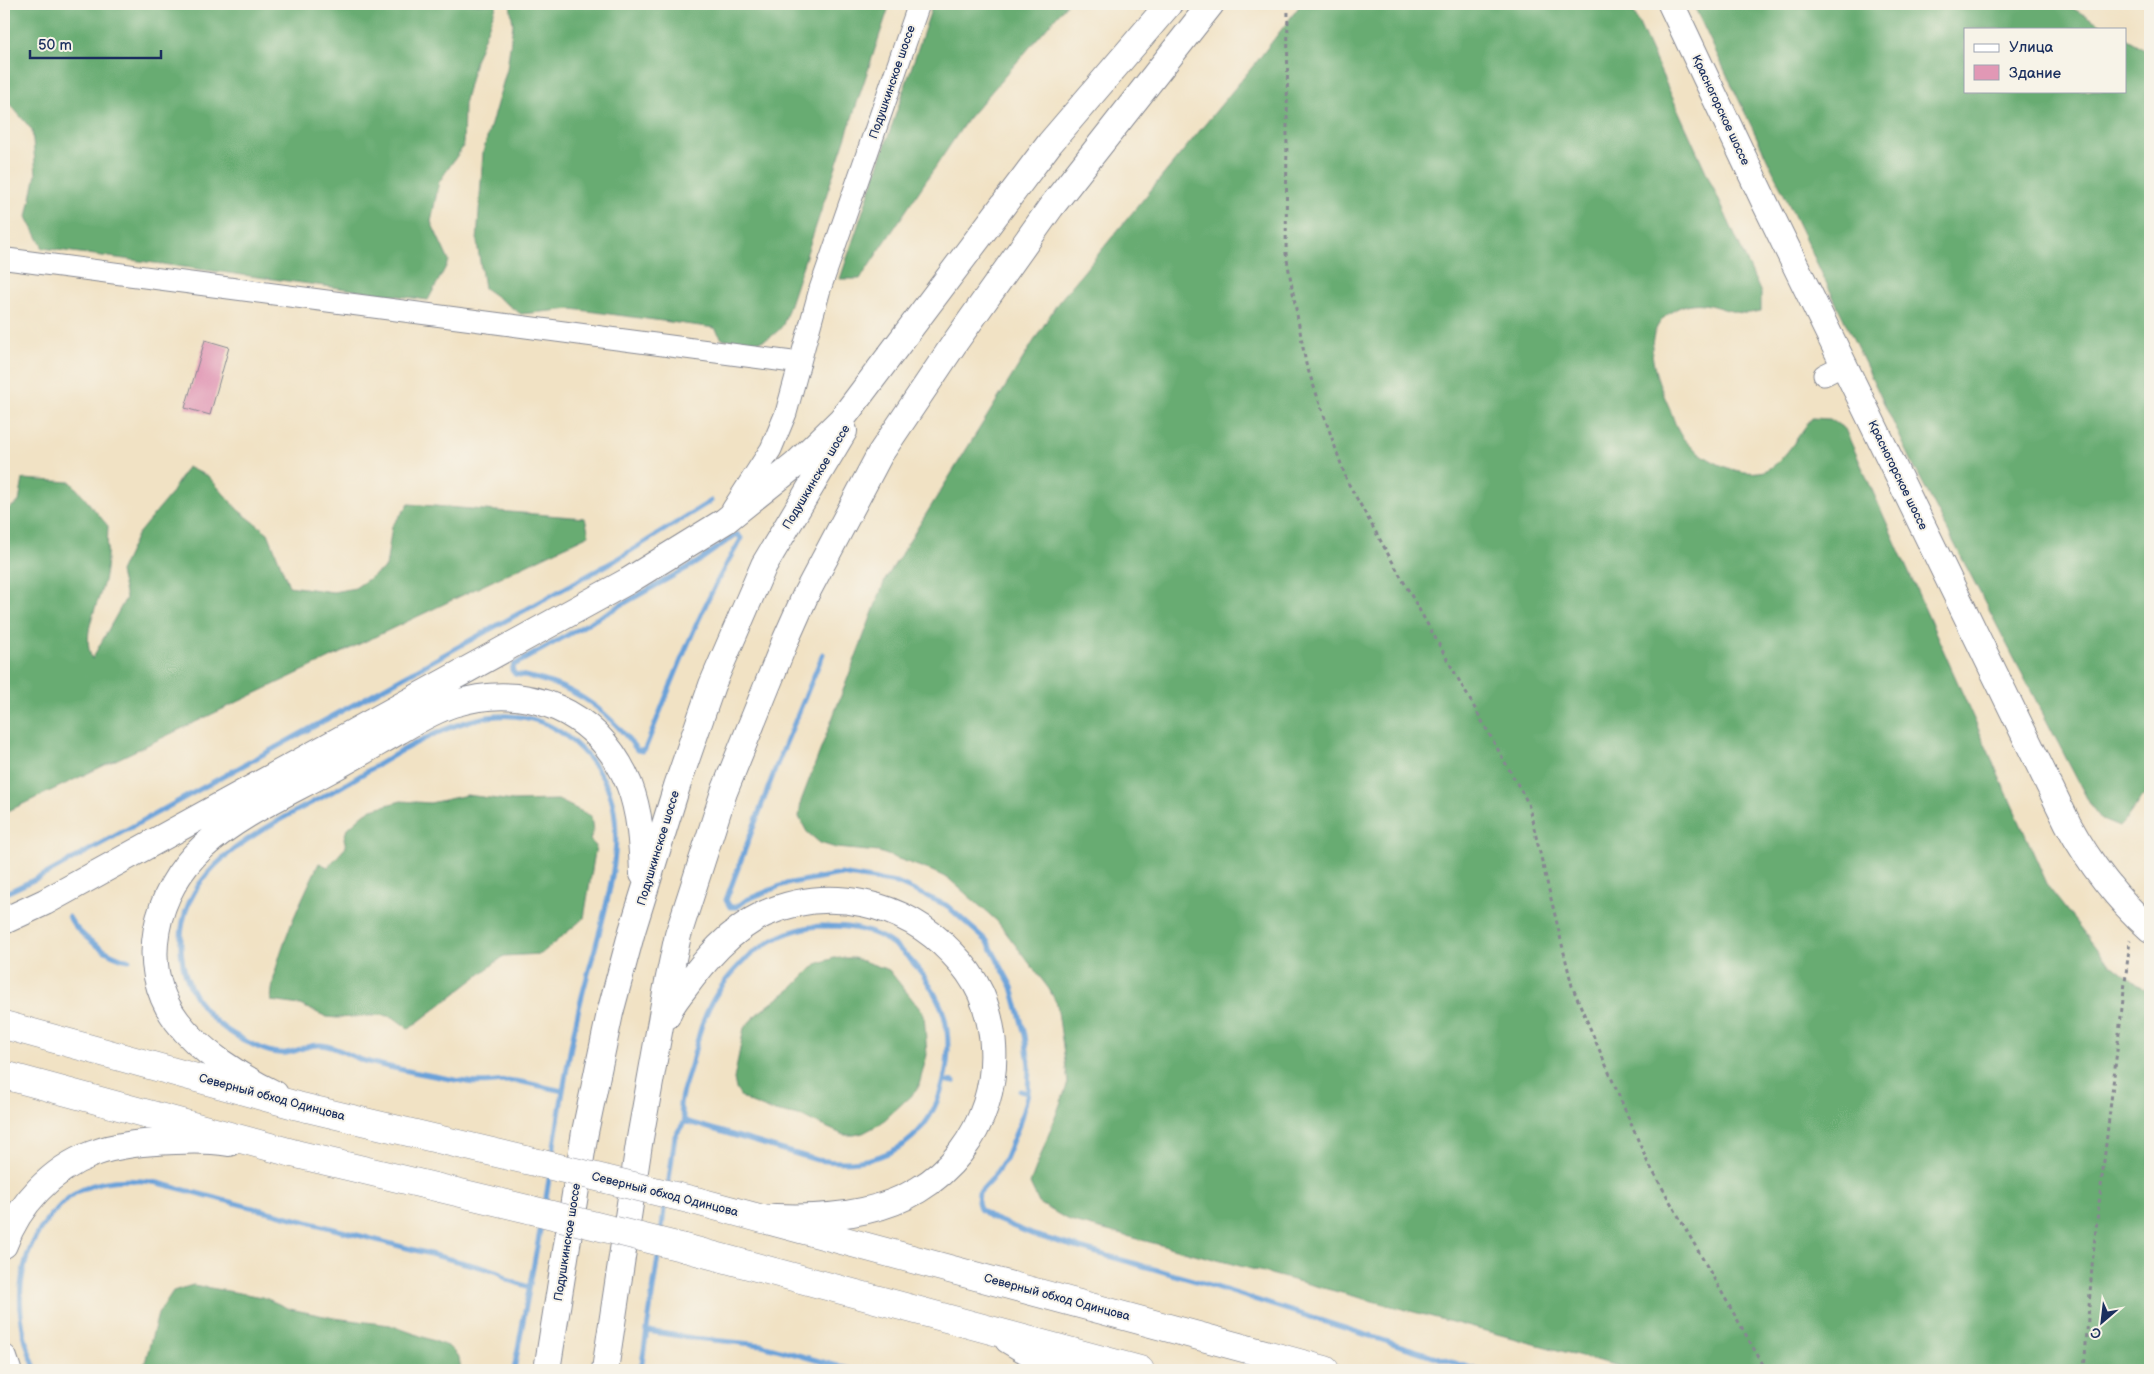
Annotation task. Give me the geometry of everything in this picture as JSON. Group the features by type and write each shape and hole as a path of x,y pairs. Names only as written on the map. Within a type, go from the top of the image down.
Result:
{"highway":[{"name":"Северный обход Одинцова","path":"4,1025 298,1106 746,1214 1325,1370"},
{"path":"4,1075 296,1154 685,1248 1140,1370"}],"main road":[{"path":"4,922 54,897 628,582 725,521 777,480 842,419 1050,143 1169,4"},
{"path":"605,1370 639,1144 678,935 706,841 786,639 806,594 880,454 950,349 1051,207 1211,4"},
{"name":"Красногорское шоссе","path":"1671,4 1834,370 2068,824 2106,884 2144,923"},
{"name":"Подушкинское шоссе","path":"548,1370 585,1132 610,1013 632,932 677,786 712,684 764,565 883,366"},
{"path":"298,1106 269,1091 216,1058 177,1021 165,1001 158,978 154,956 158,918 165,900 188,863 218,835 236,823 432,713 470,699 494,695 535,699 555,706 575,717 597,736 616,757 630,786 638,817 642,846 643,876 632,932"},
{"path":"658,1040 670,1008 717,948 745,925 760,917 776,909 808,902 842,900 859,902 878,906 911,920 939,940 951,952 963,965 981,994 992,1034 994,1073 990,1092 977,1128 945,1170 918,1191 868,1209 810,1218 746,1214"},
{"path":"4,1245 25,1205 38,1190 54,1175 92,1154 138,1143 195,1140 223,1142 296,1154"},
{"path":"978,1326 1019,1345 1058,1370"},
{"path":"4,1358 8,1370"}],"street":[{"name":"Подушкинское шоссе","path":"725,521 771,449 786,413 820,289 919,4"},
{"path":"7,259 800,363"}],"path":[{"path":"1288,4 1286,254 1306,364 1347,481 1528,803 1572,986 1648,1162 1766,1370"},
{"path":"2084,1370 2094,1254 2128,945 2144,923"}],"green space":[{"path":"4,4 497,4 475,61 464,104 463,147 439,182 431,222 449,261 428,300 43,248 27,217 36,174 32,130 4,97"},
{"path":"510,4 890,4 783,325 776,333 762,341 748,342 722,339 715,328 572,309 521,314 484,288 477,242 483,152 507,69 513,24"},
{"path":"933,4 1067,4 967,120 860,279 840,279"},
{"path":"1301,4 1630,4 1761,293 1761,311 1742,313 1702,304 1685,305 1664,318 1656,329 1652,354 1655,368 1678,431 1690,445 1709,459 1731,469 1753,472 1764,471 1778,462 1812,418 1830,419 1845,429 2049,888 2104,958 2150,994 2150,1370 1633,1370 1070,1221 1039,1203 1030,1184 1068,1083 1057,1004 1049,989 997,921 949,879 879,852 836,848 820,843 807,832 799,817 801,801 885,580 1057,304 1258,60"},
{"path":"1693,4 2065,4 2107,28 1964,28 1964,92 2126,92 2126,39 2150,52 2150,790 2141,798 2119,827 2102,820 2091,806 1915,468"},
{"path":"187,467 208,476 238,510 268,533 289,586 333,592 355,588 386,567 392,526 409,504 585,518 589,535 4,813 4,509 5,511 19,502 23,479 71,482 108,526 105,576 88,638 92,659 126,598 120,572 137,535 170,495"},
{"path":"467,795 513,801 558,800 591,816 593,831 590,840 596,846 584,918 541,954 504,956 409,1029 393,1017 383,1015 327,1017 300,1005 271,1001 277,966 296,913 319,863 328,867 346,847 344,838 347,829 372,809 401,801 430,803"},
{"path":"834,958 854,958 889,970 924,1014 927,1055 918,1089 880,1124 863,1133 854,1135 844,1135 803,1117 766,1109 749,1102 741,1097 736,1089 734,1079 744,1028 757,1014 792,988 816,964"},
{"path":"193,1285 263,1297 290,1309 334,1318 390,1325 448,1346 459,1357 461,1370 143,1370 158,1314 173,1291"}],"building":[{"path":"205,340 229,347 210,415 185,408"}],"waterway":[{"path":"4,894 46,874 616,560 711,501"},
{"path":"737,534 741,538 740,541 712,591 677,669 645,749 642,751 637,750 612,720 584,698 552,683 515,674 512,670 514,665 696,563 737,534"},
{"path":"823,654 776,767 726,900 730,907 737,907 746,900 785,884 841,874 897,883 946,905 988,942 1012,987 1025,1035 1029,1065 1028,1093 1019,1125 1005,1159 992,1179 979,1193 978,1202 980,1209 990,1217 1034,1235 1203,1283 1477,1370"},
{"path":"552,1157 568,1059 576,1020 602,923 614,867 616,840 615,814 606,784 594,764 572,741 544,723 514,716 484,718 453,726 393,756 254,835 228,854 206,876 190,901 181,931 183,965 190,986 195,996 217,1022 259,1048 286,1053 322,1045 365,1061 428,1075 473,1083 515,1081 527,1083 563,1091"},
{"path":"69,917 79,931 95,944 112,955 129,960"},
{"path":"821,926 863,930 884,938 897,947 923,975 938,999 944,1015 947,1033 948,1051 942,1089 935,1107 925,1123 913,1137 898,1148 878,1157 859,1161 817,1160 685,1121 680,1106 703,1022 709,1007 722,985 745,960 773,940 804,928 821,926"},
{"path":"944,1080 954,1082"},
{"path":"1020,1091 1028,1093"},
{"path":"668,1187 675,1136 685,1121"},
{"path":"545,1204 550,1173"},
{"path":"36,1370 23,1330 21,1309 24,1268 30,1249 40,1230 67,1199 92,1185 110,1181 129,1180 158,1183 499,1272 508,1280 529,1287"},
{"path":"661,1234 665,1202"},
{"path":"514,1370 542,1220"},
{"path":"641,1370 659,1250"},
{"path":"647,1331 762,1345 852,1370"}]}
